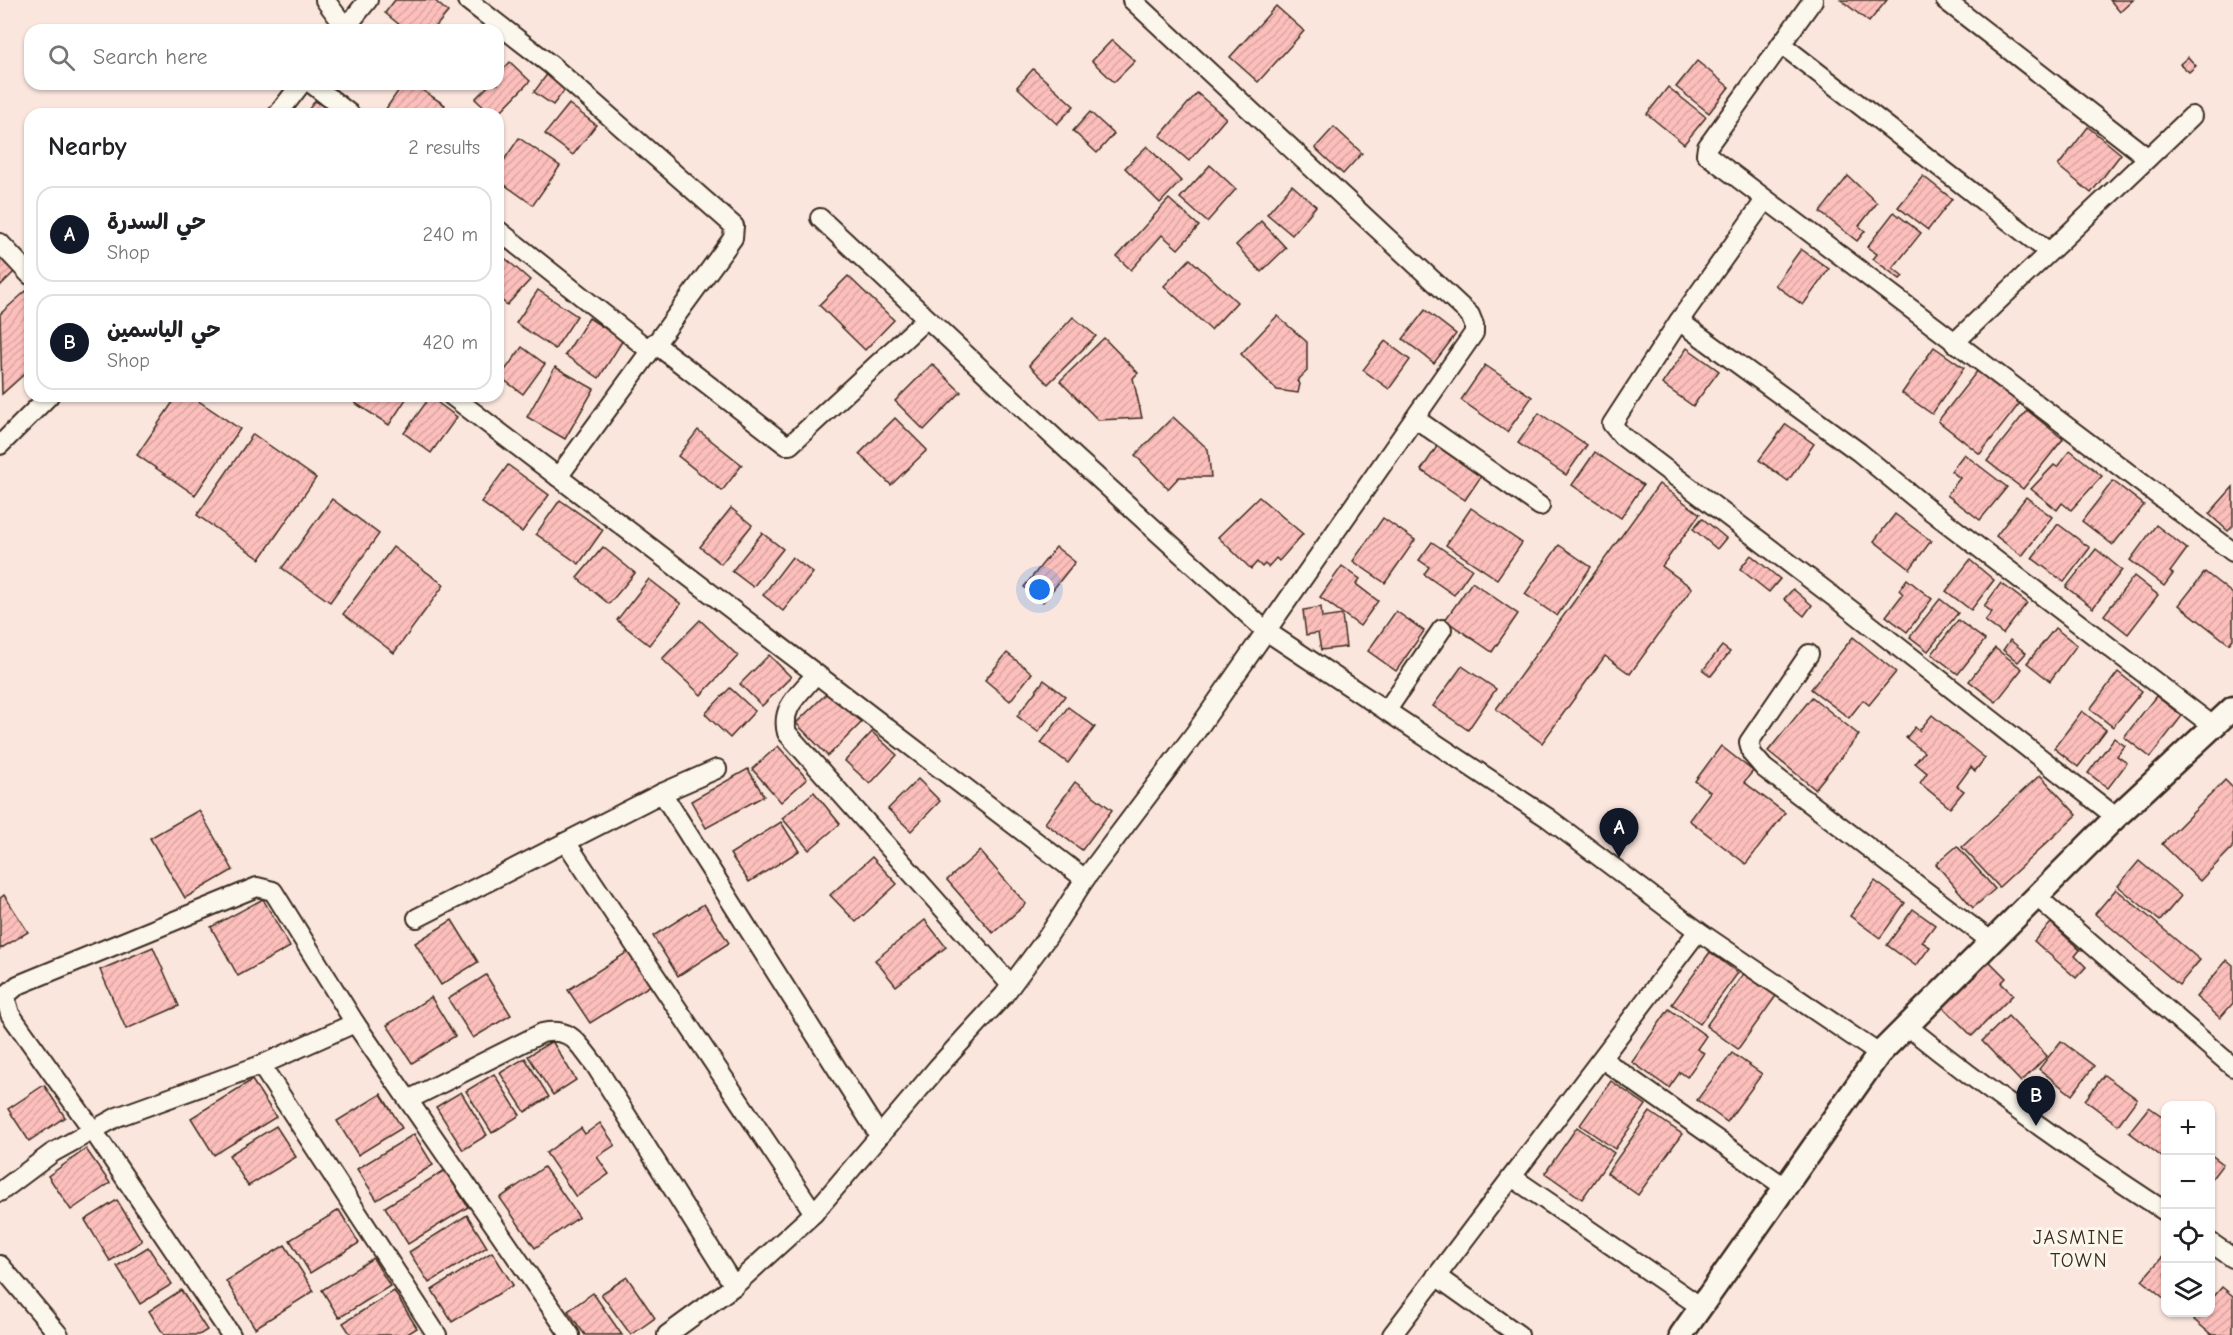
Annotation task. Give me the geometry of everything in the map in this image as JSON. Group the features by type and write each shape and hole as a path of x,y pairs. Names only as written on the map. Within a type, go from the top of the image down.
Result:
{"street":[{"path":"326,0 342,24"},
{"path":"349,24 368,0"},
{"path":"467,0 498,24"},
{"path":"667,1335 734,1286 814,1213 879,1135 1011,985 1085,879 1195,733 1470,341 1474,325 1470,315 1132,0"},
{"path":"1813,0 1706,150 1712,160 2233,552"},
{"path":"1945,0 2148,158"},
{"path":"504,29 551,65 734,226 733,238 651,346 558,477"},
{"path":"1781,44 2049,252"},
{"path":"283,108 297,90"},
{"path":"320,90 342,108"},
{"path":"1954,342 2192,116"},
{"path":"1765,200 1679,321 1612,424 1622,436 1842,603 2116,817"},
{"path":"820,218 926,319 1266,631 1548,818 1698,931 1879,1054"},
{"path":"504,235 786,445 790,445 926,319"},
{"path":"0,243 24,269"},
{"path":"1679,321 1859,452 1931,511 2213,726"},
{"path":"0,445 43,402"},
{"path":"460,402 1085,879"},
{"path":"1416,419 1540,506"},
{"path":"1387,710 1442,629"},
{"path":"1809,654 1749,742 1752,754 1764,768 1992,942"},
{"path":"816,674 787,710 783,720 787,734 1011,985"},
{"path":"1681,1335 1879,1054 2116,817 2233,708"},
{"path":"417,918 662,793 717,769"},
{"path":"662,793 879,1135"},
{"path":"566,842 814,1213"},
{"path":"231,1335 92,1129 10,1014 5,996 18,985 257,887 273,891 355,1023 570,1335"},
{"path":"2037,897 2233,1067"},
{"path":"1392,1335 1698,931"},
{"path":"0,1192 52,1153 117,1117 261,1065 355,1023"},
{"path":"1907,1026 1958,1068 2093,1164 2161,1209"},
{"path":"408,1100 542,1033 561,1030 571,1036 595,1065 734,1286"},
{"path":"1602,1059 1786,1188"},
{"path":"261,1065 437,1335"},
{"path":"1512,1177 1701,1307"},
{"path":"2215,1245 2233,1258"},
{"path":"0,1266 58,1335"},
{"path":"1436,1276 1519,1335"}],"building":[{"path":"395,0 434,0 448,12 438,24 399,24 385,13"},
{"path":"1841,0 1887,0 1869,22"},
{"path":"2110,0 2133,0 2120,12"},
{"path":"1276,6 1304,31 1258,82 1230,57"},
{"path":"1112,40 1135,61 1114,82 1092,61"},
{"path":"2188,57 2196,66 2189,72 2180,64"},
{"path":"1697,61 1729,87 1709,113 1676,87"},
{"path":"510,62 530,81 504,108 485,108 475,99 484,90 504,90 504,68"},
{"path":"1033,69 1074,106 1057,124 1017,87"},
{"path":"548,73 567,87 553,105 534,92"},
{"path":"1668,87 1706,117 1684,144 1647,114"},
{"path":"399,90 422,90 445,105 443,108 386,108"},
{"path":"1197,93 1226,118 1189,161 1160,136"},
{"path":"315,101 325,108 310,108"},
{"path":"569,104 596,125 573,155 545,134"},
{"path":"1090,112 1114,134 1097,153 1073,131"},
{"path":"1334,127 1362,153 1343,174 1315,148"},
{"path":"2088,127 2121,154 2091,193 2058,166"},
{"path":"519,138 560,166 533,205 504,184 504,160"},
{"path":"1147,146 1181,181 1160,203 1125,168"},
{"path":"1210,165 1236,189 1207,222 1180,198"},
{"path":"1848,176 1877,203 1859,226 1865,231 1857,241 1820,212"},
{"path":"1923,176 1952,199 1928,230 1898,207"},
{"path":"1292,185 1316,206 1292,235 1267,214"},
{"path":"1169,199 1199,226 1178,249 1162,235 1131,270 1117,257"},
{"path":"1894,212 1921,233 1893,268 1903,276 1900,279 1873,259 1877,254 1867,247"},
{"path":"1261,221 1286,248 1261,272 1236,245"},
{"path":"1801,249 1829,269 1803,305 1775,285"},
{"path":"504,257 530,280 507,305 504,302"},
{"path":"0,258 14,272 0,286"},
{"path":"1190,259 1237,302 1211,330 1164,286"},
{"path":"848,276 894,320 865,350 819,305"},
{"path":"538,290 577,316 555,349 516,323"},
{"path":"24,293 24,374 2,394 0,314"},
{"path":"1425,310 1456,334 1434,363 1403,339"},
{"path":"1277,316 1307,342 1307,371 1297,381 1300,384 1298,393 1277,390 1241,354"},
{"path":"1073,317 1096,336 1048,384 1029,365"},
{"path":"589,318 623,340 599,378 565,355"},
{"path":"1104,338 1138,373 1133,378 1142,418 1098,420 1060,381"},
{"path":"1385,341 1410,360 1389,389 1363,370"},
{"path":"522,347 545,364 523,394 504,380 504,372"},
{"path":"1934,347 1964,368 1932,414 1902,393"},
{"path":"1687,348 1719,371 1693,406 1662,384"},
{"path":"932,364 961,392 924,430 895,401"},
{"path":"1485,365 1532,397 1507,432 1461,400"},
{"path":"555,367 594,389 565,439 527,417"},
{"path":"1978,370 2020,403 1980,454 1938,421"},
{"path":"173,402 200,402 240,429 195,495 137,455"},
{"path":"356,402 404,402 389,425"},
{"path":"426,402 437,402 457,417 431,453 404,433"},
{"path":"2027,410 2063,439 2023,489 1987,461"},
{"path":"1539,413 1587,445 1566,475 1518,443"},
{"path":"1173,417 1208,449 1211,477 1179,477 1168,489 1135,455"},
{"path":"895,418 927,450 891,485 859,454"},
{"path":"1786,424 1814,444 1788,481 1759,460"},
{"path":"698,430 742,465 722,491 678,456"},
{"path":"253,434 316,478 260,559 197,515"},
{"path":"1438,445 1482,475 1465,500 1421,470"},
{"path":"2070,450 2102,476 2071,510 2062,503 2057,510 2031,489 2054,465 2057,467"},
{"path":"1595,452 1643,485 1621,518 1572,485"},
{"path":"1964,454 2007,487 1980,520 1947,495 1960,478 1951,471"},
{"path":"508,465 549,495 522,532 481,502"},
{"path":"2113,481 2144,505 2113,545 2082,521"},
{"path":"1659,484 1700,514 1662,566 1692,588 1630,674 1605,656 1542,743 1496,709"},
{"path":"2233,487 2233,526 2228,531 2209,514"},
{"path":"1259,497 1303,534 1279,561 1276,558 1268,567 1265,564 1262,567 1257,562 1251,569 1218,537"},
{"path":"2026,497 2052,517 2022,556 1996,536"},
{"path":"332,499 379,534 330,602 282,568"},
{"path":"560,500 603,530 579,564 536,534"},
{"path":"731,508 752,525 721,564 700,547"},
{"path":"1471,508 1522,543 1497,579 1446,545"},
{"path":"1895,514 1931,541 1910,569 1874,541"},
{"path":"1383,518 1415,540 1385,583 1353,561"},
{"path":"1702,518 1726,538 1717,549 1693,529"},
{"path":"2058,524 2090,548 2064,582 2032,558"},
{"path":"2156,525 2187,549 2170,572 2173,574 2164,586 2130,560"},
{"path":"762,533 783,549 753,587 732,571"},
{"path":"1432,542 1472,569 1454,595 1424,574 1429,567 1419,560"},
{"path":"1559,545 1591,567 1557,616 1525,594"},
{"path":"393,547 444,585 394,653 343,614"},
{"path":"603,547 635,573 609,604 577,578"},
{"path":"1056,547 1075,562 1043,602 1024,587"},
{"path":"2096,549 2122,570 2093,608 2066,587"},
{"path":"1751,555 1780,579 1769,592 1740,569"},
{"path":"792,557 813,573 783,611 763,595"},
{"path":"1970,560 1994,580 1971,610 1946,591"},
{"path":"1342,566 1360,579 1356,584 1378,601 1360,626 1320,597"},
{"path":"2205,572 2233,594 2233,639 2229,644 2179,605"},
{"path":"2134,576 2158,595 2128,634 2104,615"},
{"path":"649,579 681,604 649,645 617,620"},
{"path":"1907,579 1932,599 1907,632 1886,616 1903,594 1899,590"},
{"path":"1472,582 1518,614 1492,652 1445,620"},
{"path":"2001,583 2027,603 2003,634 1985,621 1992,612 1984,606"},
{"path":"1793,589 1812,605 1804,616 1784,599"},
{"path":"1940,599 1958,613 1928,651 1910,637"},
{"path":"1321,607 1322,618 1342,615 1346,647 1321,650 1318,633 1306,635 1303,610"},
{"path":"1396,611 1424,631 1396,671 1368,651"},
{"path":"700,620 738,656 701,695 662,659"},
{"path":"1958,620 1985,640 1958,674 1932,654"},
{"path":"2055,628 2077,645 2050,681 2027,663"},
{"path":"1853,637 1896,672 1869,705 1863,700 1849,718 1811,689"},
{"path":"2010,640 2026,653 2018,662 2003,650"},
{"path":"1722,646 1730,652 1711,676 1703,670"},
{"path":"1995,648 2022,669 1996,702 1969,681"},
{"path":"1007,653 1032,673 1010,701 985,680"},
{"path":"769,655 791,677 762,706 740,684"},
{"path":"1462,666 1496,689 1468,730 1433,706"},
{"path":"2118,672 2142,691 2113,727 2090,709"},
{"path":"1044,680 1065,696 1038,732 1017,716"},
{"path":"730,688 755,711 730,738 705,714"},
{"path":"830,690 862,722 828,756 796,723"},
{"path":"2156,696 2182,716 2150,757 2124,737"},
{"path":"1812,697 1859,735 1815,789 1768,751"},
{"path":"1068,707 1095,727 1068,763 1041,743"},
{"path":"2082,711 2106,730 2078,767 2054,748"},
{"path":"1932,715 1985,758 1975,771 1971,767 1957,786 1964,791 1950,808 1920,783 1927,773 1915,763 1924,752 1906,738 1915,727 1919,731"},
{"path":"872,732 897,755 870,784 845,761"},
{"path":"2114,738 2125,746 2117,756 2127,763 2108,788 2088,773"},
{"path":"778,746 807,779 781,802 752,769"},
{"path":"1721,746 1753,771 1744,782 1785,813 1746,864 1689,820 1710,792 1695,781"},
{"path":"748,769 764,796 706,828 691,801"},
{"path":"2040,775 2077,815 1999,887 1962,847"},
{"path":"918,779 940,801 911,831 888,809"},
{"path":"2225,780 2233,788 2233,847 2200,881 2162,844"},
{"path":"1075,782 1112,810 1082,850 1045,823"},
{"path":"814,792 840,824 809,850 782,818"},
{"path":"199,810 233,870 185,898 150,838"},
{"path":"781,822 799,851 749,882 730,854"},
{"path":"1957,846 1995,889 1973,908 1936,864"},
{"path":"980,851 1026,904 993,933 947,880"},
{"path":"872,857 897,884 856,922 830,895"},
{"path":"2139,861 2181,896 2160,921 2118,886"},
{"path":"1875,881 1905,903 1880,938 1850,916"},
{"path":"2116,889 2200,960 2179,985 2095,914"},
{"path":"4,895 28,932 0,949 0,898"},
{"path":"263,899 290,947 238,976 211,927"},
{"path":"704,904 729,943 678,976 653,936"},
{"path":"1913,909 1935,925 1922,942 1930,947 1916,966 1887,945"},
{"path":"452,920 478,962 441,985 415,943"},
{"path":"925,920 946,947 896,986 875,960"},
{"path":"2051,923 2080,950 2075,956 2086,967 2076,978 2034,941"},
{"path":"153,947 179,1006 126,1029 100,970"},
{"path":"629,951 651,985 590,1023 568,990"},
{"path":"1710,952 1738,973 1700,1024 1672,1004"},
{"path":"2227,960 2233,965 2233,1003 2220,1018 2196,997"},
{"path":"1989,961 2006,978 2001,983 2013,995 1972,1036 1943,1007"},
{"path":"1744,973 1776,996 1738,1049 1706,1026"},
{"path":"486,975 511,1015 473,1038 448,999"},
{"path":"431,997 455,1036 412,1063 387,1025"},
{"path":"1669,1009 1706,1036 1697,1049 1704,1053 1687,1077 1680,1072 1669,1088 1632,1062"},
{"path":"2008,1016 2047,1056 2021,1082 1982,1041"},
{"path":"552,1041 576,1080 553,1095 528,1056"},
{"path":"2061,1041 2094,1066 2072,1095 2039,1069"},
{"path":"1732,1053 1762,1074 1727,1122 1697,1100"},
{"path":"525,1058 549,1097 525,1112 500,1073"},
{"path":"494,1074 520,1115 492,1133 466,1091"},
{"path":"2104,1075 2137,1099 2118,1125 2085,1100"},
{"path":"252,1080 276,1117 214,1155 191,1118"},
{"path":"1611,1081 1646,1105 1615,1149 1580,1125"},
{"path":"44,1085 65,1117 29,1141 8,1109"},
{"path":"461,1092 487,1135 463,1150 436,1107"},
{"path":"381,1094 402,1128 358,1155 337,1121"},
{"path":"2149,1107 2161,1115 2161,1156 2129,1132"},
{"path":"1650,1112 1682,1134 1638,1195 1607,1173"},
{"path":"600,1123 615,1145 597,1157 609,1174 576,1197 546,1153 581,1128 585,1134"},
{"path":"276,1126 296,1157 248,1186 229,1155"},
{"path":"1577,1127 1614,1153 1582,1199 1545,1173"},
{"path":"414,1134 433,1165 377,1200 357,1169"},
{"path":"86,1149 110,1183 71,1210 48,1176"},
{"path":"2215,1158 2223,1164 2215,1174"},
{"path":"544,1167 579,1217 535,1248 500,1198"},
{"path":"445,1170 468,1207 408,1244 385,1207"},
{"path":"117,1200 142,1241 110,1261 85,1220"},
{"path":"339,1210 359,1243 310,1273 290,1240"},
{"path":"467,1215 487,1247 429,1283 409,1252"},
{"path":"285,1245 314,1291 255,1328 226,1281"},
{"path":"148,1247 172,1284 140,1304 117,1266"},
{"path":"492,1252 513,1285 452,1322 432,1290"},
{"path":"373,1258 390,1286 339,1318 322,1290"},
{"path":"2161,1259 2161,1296 2142,1280"},
{"path":"627,1277 655,1318 631,1335 601,1294"},
{"path":"2222,1287 2233,1296 2233,1335 2212,1335 2194,1320 2197,1317 2215,1317 2215,1295"},
{"path":"181,1290 207,1330 199,1335 164,1335 149,1311"},
{"path":"394,1291 417,1328 406,1335 351,1335 343,1323"},
{"path":"593,1293 622,1335 585,1335 568,1311"}],"place":[{"name":"حي السدرة","path":"1619,858"},
{"name":"حي الياسمين","path":"2036,1126"}],"district":[{"name":"JASMINE TOWN","path":"2079,1248"}]}
